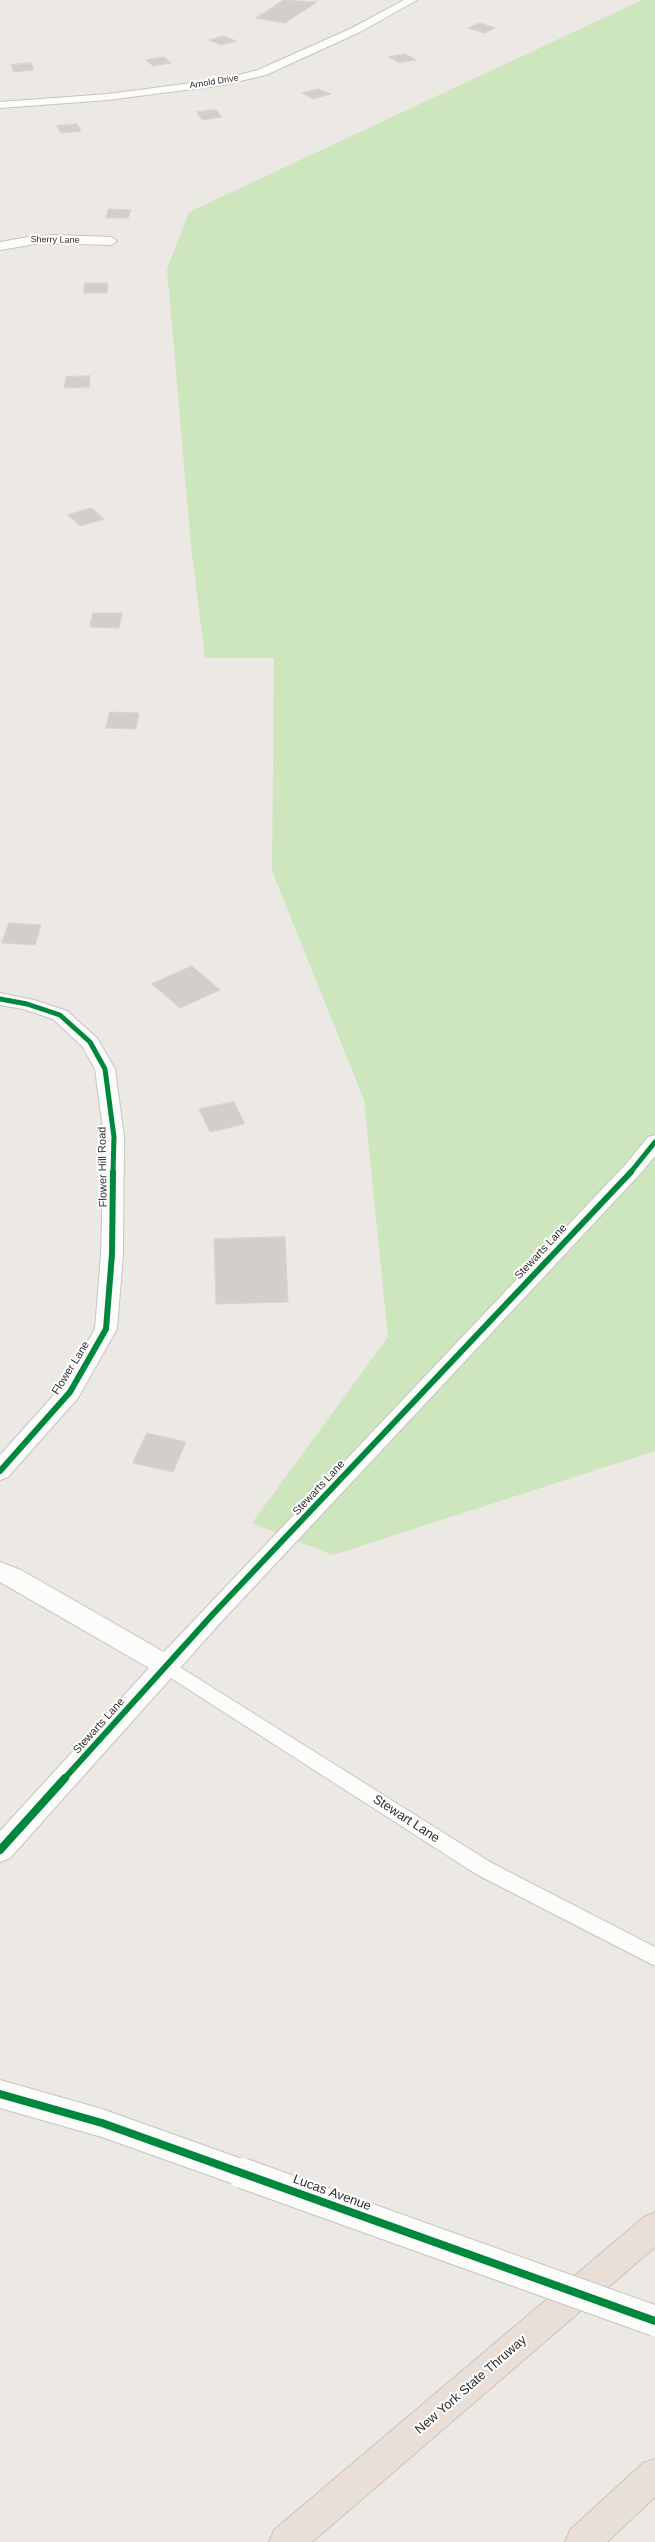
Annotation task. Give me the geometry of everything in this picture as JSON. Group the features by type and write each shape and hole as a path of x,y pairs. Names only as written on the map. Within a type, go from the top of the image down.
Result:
{"highway":[{"name":"New York State Thruway","path":"286,2542 655,2227"},
{"path":"582,2542 655,2475"}],"street":[{"name":"Arnold Drive","path":"0,105 108,97 223,82 262,73 356,30 412,0"},
{"name":"Sherry Lane","path":"0,246 29,239 43,238 111,241"},
{"name":"Flower Hill Road","path":"0,999 27,1004 60,1015 90,1042 105,1069 114,1137 112,1254"},
{"name":"Stewarts Lane","path":"0,1850 213,1614 633,1169 655,1142"},
{"name":"Flower Lane","path":"0,1471 70,1392 106,1329 112,1254"},
{"path":"0,1572 12,1577 167,1666"},
{"name":"Lucas Avenue","path":"0,2094 102,2123 655,2321"}],"lane":[{"name":"Stewart Lane","path":"167,1666 483,1868 655,1957"}],"green space":[{"path":"642,0 655,0 655,1451 333,1555 252,1523 388,1337 364,1100 272,871 274,658 205,658 191,546 167,269 189,212"}],"building":[{"path":"284,0 317,2 285,23 256,18"},
{"path":"480,23 495,28 484,33 468,28"},
{"path":"224,36 236,41 221,45 209,40"},
{"path":"405,54 416,60 399,63 389,57"},
{"path":"164,57 171,63 153,66 146,60"},
{"path":"31,63 34,70 14,72 11,65"},
{"path":"318,89 331,94 314,99 302,93"},
{"path":"216,110 222,117 202,120 197,112"},
{"path":"77,124 81,131 61,133 57,126"},
{"path":"109,209 131,210 128,218 106,218"},
{"path":"85,283 108,283 107,293 84,293"},
{"path":"90,376 89,387 64,388 66,377"},
{"path":"92,508 104,519 80,526 68,515"},
{"path":"93,613 122,613 119,628 90,627"},
{"path":"110,712 139,713 136,729 106,728"},
{"path":"9,923 41,925 35,945 2,943"},
{"path":"192,966 220,990 180,1008 152,984"},
{"path":"234,1102 245,1124 210,1132 199,1109"},
{"path":"285,1237 288,1302 216,1304 214,1239"},
{"path":"147,1433 186,1442 173,1472 133,1463"}],"cycle path":[{"path":"0,999 27,1004 60,1015 90,1042 105,1069 114,1137 112,1254 106,1329 70,1392 0,1471"},
{"path":"0,1850 213,1614 633,1169 655,1142"},
{"path":"0,2094 102,2123 655,2321"}]}
